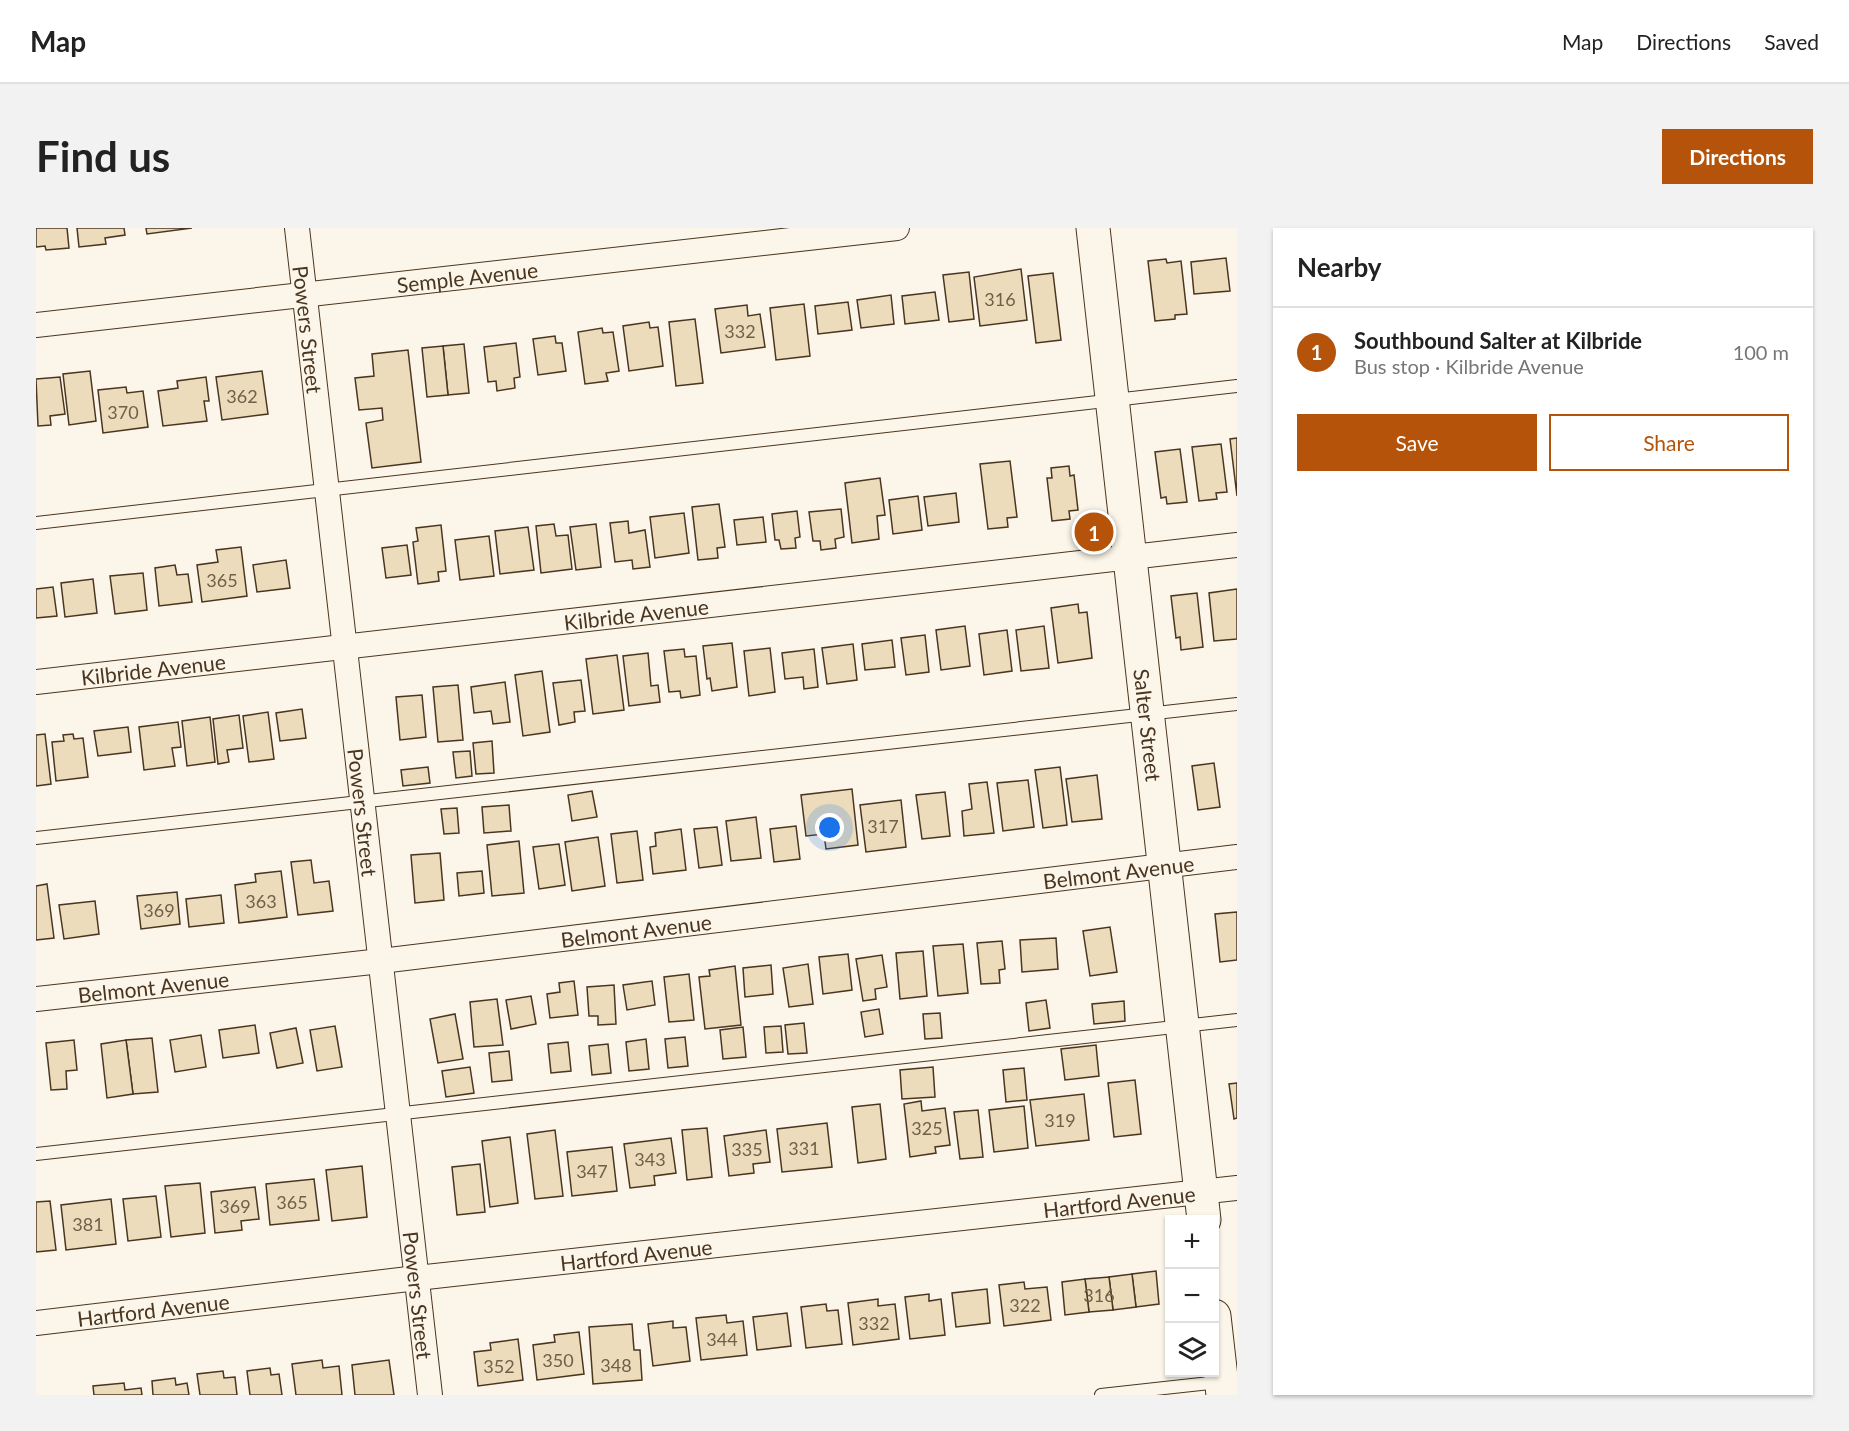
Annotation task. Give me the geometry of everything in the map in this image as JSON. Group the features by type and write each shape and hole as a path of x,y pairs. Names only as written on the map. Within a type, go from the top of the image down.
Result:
{"main road":[{"name":"Salter Street","path":"1093,228 1202,1206"},
{"path":"1216,1323 1227,1385"}],"street":[{"name":"Powers Street","path":"297,228 430,1395"},
{"name":"Semple Avenue","path":"36,325 897,228"},
{"name":"Kilbride Avenue","path":"36,682 1237,545"},
{"name":"Belmont Avenue","path":"36,999 381,961 1237,857"},
{"name":"Hartford Avenue","path":"36,1323 417,1278 1202,1206 1237,1188"}],"lane":[{"path":"36,523 1237,386"},
{"path":"36,838 1237,704"},
{"path":"36,1154 1237,1020"},
{"path":"1101,1395 1227,1385"}],"building":[{"path":"36,228 67,228 69,248 46,250 45,246 36,247"},
{"path":"77,228 124,228 125,235 105,238 106,244 79,247"},
{"path":"146,228 192,228 147,234"},
{"path":"1226,258 1230,291 1194,294 1191,262"},
{"path":"1166,259 1167,263 1181,261 1187,314 1175,315 1175,319 1155,321 1148,261"},
{"path":"1021,269 1027,320 980,326 974,277"},
{"path":"969,272 974,319 949,322 943,275"},
{"path":"1053,273 1061,340 1036,343 1028,276"},
{"path":"935,292 939,320 905,324 902,296"},
{"path":"891,295 894,324 861,328 857,300"},
{"path":"848,302 852,330 818,334 815,306"},
{"path":"804,304 810,356 776,360 770,308"},
{"path":"747,305 748,316 760,314 765,347 721,353 715,309"},
{"path":"695,319 703,383 676,386 669,322"},
{"path":"649,322 650,328 658,327 663,366 629,371 623,326"},
{"path":"602,328 603,333 613,332 619,371 606,373 608,381 585,384 578,332"},
{"path":"555,336 556,343 562,343 566,371 538,375 533,339"},
{"path":"516,343 520,377 514,378 515,388 497,391 496,381 488,382 484,347"},
{"path":"464,344 469,393 448,395 443,346"},
{"path":"443,346 448,395 427,397 422,348"},
{"path":"408,350 421,462 372,468 366,423 383,420 382,408 359,410 355,378 374,376 372,354"},
{"path":"90,371 96,421 69,425 63,374"},
{"path":"262,371 268,414 222,420 216,377"},
{"path":"60,377 65,414 50,416 51,425 38,426 36,379"},
{"path":"206,377 209,401 204,401 207,421 163,426 158,391 178,388 177,381"},
{"path":"126,387 127,393 143,391 148,427 103,433 98,390"},
{"path":"1237,438 1237,496 1230,439"},
{"path":"1221,444 1227,492 1216,493 1217,499 1199,501 1192,447"},
{"path":"1180,449 1187,502 1167,504 1166,497 1161,498 1155,452"},
{"path":"1010,461 1017,517 1007,518 1008,527 988,529 980,464"},
{"path":"1069,466 1070,476 1074,475 1078,510 1069,511 1070,519 1052,521 1047,478 1052,478 1051,468"},
{"path":"880,478 885,515 877,516 879,539 852,543 845,483"},
{"path":"956,493 959,522 928,526 924,497"},
{"path":"918,496 922,530 893,534 889,500"},
{"path":"719,504 725,547 717,548 718,558 698,560 692,507"},
{"path":"841,509 844,537 835,539 836,548 821,550 820,541 813,541 809,512"},
{"path":"797,511 800,537 795,538 796,548 781,549 779,540 775,540 772,514"},
{"path":"684,513 689,553 655,558 650,517"},
{"path":"763,517 766,542 737,545 734,520"},
{"path":"628,521 629,533 645,530 650,567 633,569 632,560 615,562 610,523"},
{"path":"554,524 556,536 568,535 572,569 541,573 536,526"},
{"path":"596,524 601,567 576,570 570,527"},
{"path":"441,525 446,571 438,572 439,581 418,584 413,542 418,541 416,528"},
{"path":"528,527 534,570 500,574 495,531"},
{"path":"489,536 494,576 460,580 455,540"},
{"path":"407,545 411,575 386,578 382,548"},
{"path":"241,547 247,596 202,602 197,565 218,562 216,550"},
{"path":"286,560 290,588 257,592 253,565"},
{"path":"175,565 177,575 188,574 192,602 159,606 155,568"},
{"path":"143,573 147,610 115,614 110,576"},
{"path":"93,579 97,613 65,617 61,583"},
{"path":"53,587 57,616 36,618 36,589"},
{"path":"1237,589 1237,639 1214,641 1209,593"},
{"path":"1197,593 1203,647 1181,650 1180,637 1176,638 1171,596"},
{"path":"1078,604 1079,613 1087,612 1092,658 1058,663 1051,608"},
{"path":"965,626 970,666 941,670 936,630"},
{"path":"1044,626 1049,668 1021,671 1016,630"},
{"path":"1007,630 1012,671 984,675 979,634"},
{"path":"925,635 929,672 906,675 901,638"},
{"path":"892,640 895,667 865,670 862,644"},
{"path":"732,643 737,687 712,691 710,678 707,679 703,646"},
{"path":"853,644 857,680 827,684 822,648"},
{"path":"770,648 775,692 749,696 744,651"},
{"path":"684,649 685,657 696,656 700,695 681,698 680,691 669,692 664,651"},
{"path":"814,649 818,687 804,689 803,677 785,679 782,653"},
{"path":"648,653 651,686 658,685 660,702 629,706 623,656"},
{"path":"617,655 624,710 593,714 586,659"},
{"path":"542,671 550,732 523,736 515,675"},
{"path":"581,680 585,711 574,712 575,722 559,725 553,683"},
{"path":"505,682 510,722 493,724 491,711 474,713 471,687"},
{"path":"458,685 463,740 438,742 433,687"},
{"path":"422,695 426,737 400,740 396,697"},
{"path":"302,709 306,738 280,741 276,713"},
{"path":"268,712 274,759 249,762 243,716"},
{"path":"239,715 243,748 227,750 229,762 218,764 213,719"},
{"path":"210,717 215,762 187,766 182,721"},
{"path":"178,722 181,747 172,748 175,766 144,770 139,727"},
{"path":"128,727 131,752 98,756 94,731"},
{"path":"45,734 51,784 36,786 36,735"},
{"path":"73,734 74,739 83,738 88,777 56,781 52,742 64,741 63,735"},
{"path":"492,741 494,773 476,774 473,743"},
{"path":"470,751 472,776 456,778 453,752"},
{"path":"1214,763 1220,807 1198,810 1192,766"},
{"path":"428,767 430,783 403,786 401,770"},
{"path":"1060,767 1067,825 1043,828 1035,770"},
{"path":"1097,775 1102,819 1072,822 1066,779"},
{"path":"1028,780 1034,827 1003,831 997,783"},
{"path":"987,782 994,833 964,836 962,811 972,809 969,784"},
{"path":"852,789 858,845 826,849 824,834 806,836 801,795"},
{"path":"592,791 597,817 572,821 568,795"},
{"path":"945,792 950,836 922,839 916,795"},
{"path":"901,800 906,847 866,852 860,805"},
{"path":"509,805 511,831 484,833 482,807"},
{"path":"457,808 459,833 444,834 441,809"},
{"path":"756,817 761,858 731,861 726,821"},
{"path":"796,826 800,859 774,862 770,829"},
{"path":"717,827 722,865 699,868 694,829"},
{"path":"681,829 686,870 653,874 650,847 656,846 655,833"},
{"path":"637,831 643,880 617,883 611,834"},
{"path":"598,837 605,886 572,891 565,842"},
{"path":"519,841 524,893 492,896 487,845"},
{"path":"559,844 565,885 539,889 533,847"},
{"path":"440,853 444,900 415,903 411,855"},
{"path":"311,860 314,883 329,881 333,911 298,915 291,862"},
{"path":"281,871 287,917 239,923 235,885 256,882 255,874"},
{"path":"482,871 484,893 459,896 457,873"},
{"path":"47,884 54,938 36,940 36,886"},
{"path":"177,892 180,924 141,929 137,896"},
{"path":"221,895 224,923 189,927 186,899"},
{"path":"95,901 99,934 64,939 59,905"},
{"path":"1237,912 1237,960 1220,962 1215,914"},
{"path":"1110,927 1117,972 1090,976 1083,931"},
{"path":"1056,938 1058,969 1022,972 1020,940"},
{"path":"1002,941 1005,969 999,970 1000,983 981,984 977,943"},
{"path":"963,944 968,993 938,996 933,946"},
{"path":"923,951 927,996 900,999 896,953"},
{"path":"848,954 852,990 823,994 819,957"},
{"path":"882,955 887,987 875,989 876,999 863,1001 856,959"},
{"path":"808,964 813,1004 789,1007 783,968"},
{"path":"771,965 773,994 745,997 743,968"},
{"path":"735,966 741,1025 705,1029 699,977 710,976 709,970"},
{"path":"689,974 694,1020 669,1022 664,977"},
{"path":"574,981 578,1015 550,1018 547,994 560,992 559,983"},
{"path":"652,981 655,1005 627,1010 623,985"},
{"path":"614,985 616,1024 598,1025 598,1016 589,1016 587,987"},
{"path":"531,996 536,1024 511,1029 506,1000"},
{"path":"497,999 503,1045 474,1047 470,1002"},
{"path":"1046,1000 1050,1028 1029,1031 1026,1003"},
{"path":"1124,1001 1125,1021 1094,1024 1092,1004"},
{"path":"879,1009 883,1034 865,1037 861,1012"},
{"path":"940,1013 942,1038 925,1039 923,1014"},
{"path":"455,1014 463,1059 438,1063 430,1019"},
{"path":"804,1023 807,1053 788,1054 785,1025"},
{"path":"255,1025 259,1053 223,1058 219,1030"},
{"path":"335,1026 342,1067 317,1071 310,1030"},
{"path":"781,1026 783,1052 766,1053 764,1027"},
{"path":"743,1027 746,1057 723,1059 720,1030"},
{"path":"296,1028 303,1063 277,1068 270,1033"},
{"path":"201,1035 206,1067 175,1072 170,1040"},
{"path":"685,1037 688,1066 668,1068 665,1039"},
{"path":"152,1038 158,1092 133,1094 126,1040"},
{"path":"646,1039 649,1069 629,1071 626,1042"},
{"path":"74,1040 77,1070 66,1071 67,1089 51,1090 46,1043"},
{"path":"126,1040 133,1094 107,1098 101,1044"},
{"path":"568,1042 571,1071 551,1073 548,1044"},
{"path":"608,1044 611,1073 592,1075 589,1046"},
{"path":"1096,1045 1099,1076 1065,1080 1061,1049"},
{"path":"509,1051 512,1080 492,1082 489,1053"},
{"path":"470,1067 474,1093 446,1097 442,1071"},
{"path":"933,1067 935,1097 902,1099 900,1070"},
{"path":"1024,1068 1027,1100 1006,1102 1003,1070"},
{"path":"1135,1080 1141,1134 1114,1137 1108,1083"},
{"path":"1237,1083 1237,1118 1234,1119 1229,1084"},
{"path":"1084,1094 1089,1140 1036,1146 1030,1100"},
{"path":"921,1101 922,1111 945,1108 950,1145 935,1147 936,1153 910,1157 904,1104"},
{"path":"880,1104 886,1159 858,1163 852,1107"},
{"path":"1024,1106 1028,1148 994,1152 989,1110"},
{"path":"978,1110 983,1157 960,1159 954,1112"},
{"path":"827,1123 832,1167 782,1172 777,1129"},
{"path":"707,1128 712,1177 687,1180 682,1130"},
{"path":"555,1130 563,1196 535,1199 527,1134"},
{"path":"766,1130 770,1162 753,1164 754,1173 729,1176 724,1136"},
{"path":"510,1137 518,1203 490,1207 482,1141"},
{"path":"671,1138 676,1173 654,1176 655,1185 630,1188 624,1144"},
{"path":"612,1147 617,1191 572,1196 567,1152"},
{"path":"480,1164 485,1212 457,1215 452,1167"},
{"path":"362,1166 367,1217 332,1221 326,1170"},
{"path":"314,1179 319,1220 270,1225 266,1184"},
{"path":"200,1183 205,1233 171,1237 165,1186"},
{"path":"255,1187 259,1219 241,1221 242,1230 215,1233 211,1192"},
{"path":"156,1196 161,1237 128,1241 123,1199"},
{"path":"111,1199 116,1244 66,1250 61,1205"},
{"path":"50,1201 56,1250 36,1252 36,1202"},
{"path":"1156,1271 1159,1304 1136,1307 1132,1274"},
{"path":"1132,1274 1136,1307 1113,1310 1109,1277"},
{"path":"1109,1277 1113,1310 1089,1312 1085,1279"},
{"path":"1085,1279 1089,1312 1065,1315 1062,1282"},
{"path":"1024,1282 1025,1289 1047,1287 1051,1320 1004,1326 999,1285"},
{"path":"987,1289 990,1323 956,1327 952,1293"},
{"path":"929,1294 929,1301 941,1299 945,1335 910,1339 905,1297"},
{"path":"878,1299 878,1306 895,1304 899,1339 853,1345 848,1303"},
{"path":"826,1304 827,1311 838,1310 842,1344 806,1348 801,1307"},
{"path":"787,1313 791,1346 757,1350 753,1317"},
{"path":"726,1315 727,1323 743,1321 747,1355 701,1360 696,1318"},
{"path":"673,1321 673,1328 686,1327 690,1361 653,1366 648,1324"},
{"path":"632,1324 634,1350 640,1350 642,1380 593,1384 589,1327"},
{"path":"579,1332 584,1374 537,1380 533,1345 555,1342 554,1335"},
{"path":"518,1339 523,1380 478,1386 474,1352 491,1350 490,1343"},
{"path":"322,1360 323,1368 339,1366 342,1395 296,1395 292,1364"},
{"path":"389,1360 394,1395 355,1395 352,1365"},
{"path":"270,1368 271,1375 279,1374 282,1395 250,1395 247,1371"},
{"path":"223,1371 224,1378 235,1377 237,1395 200,1395 197,1374"},
{"path":"175,1378 176,1385 187,1383 189,1395 153,1395 152,1381"},
{"path":"124,1383 125,1390 141,1388 142,1395 94,1395 93,1386"}],"place":[{"name":"Southbound Salter at Kilbride","path":"1094,532"}]}
